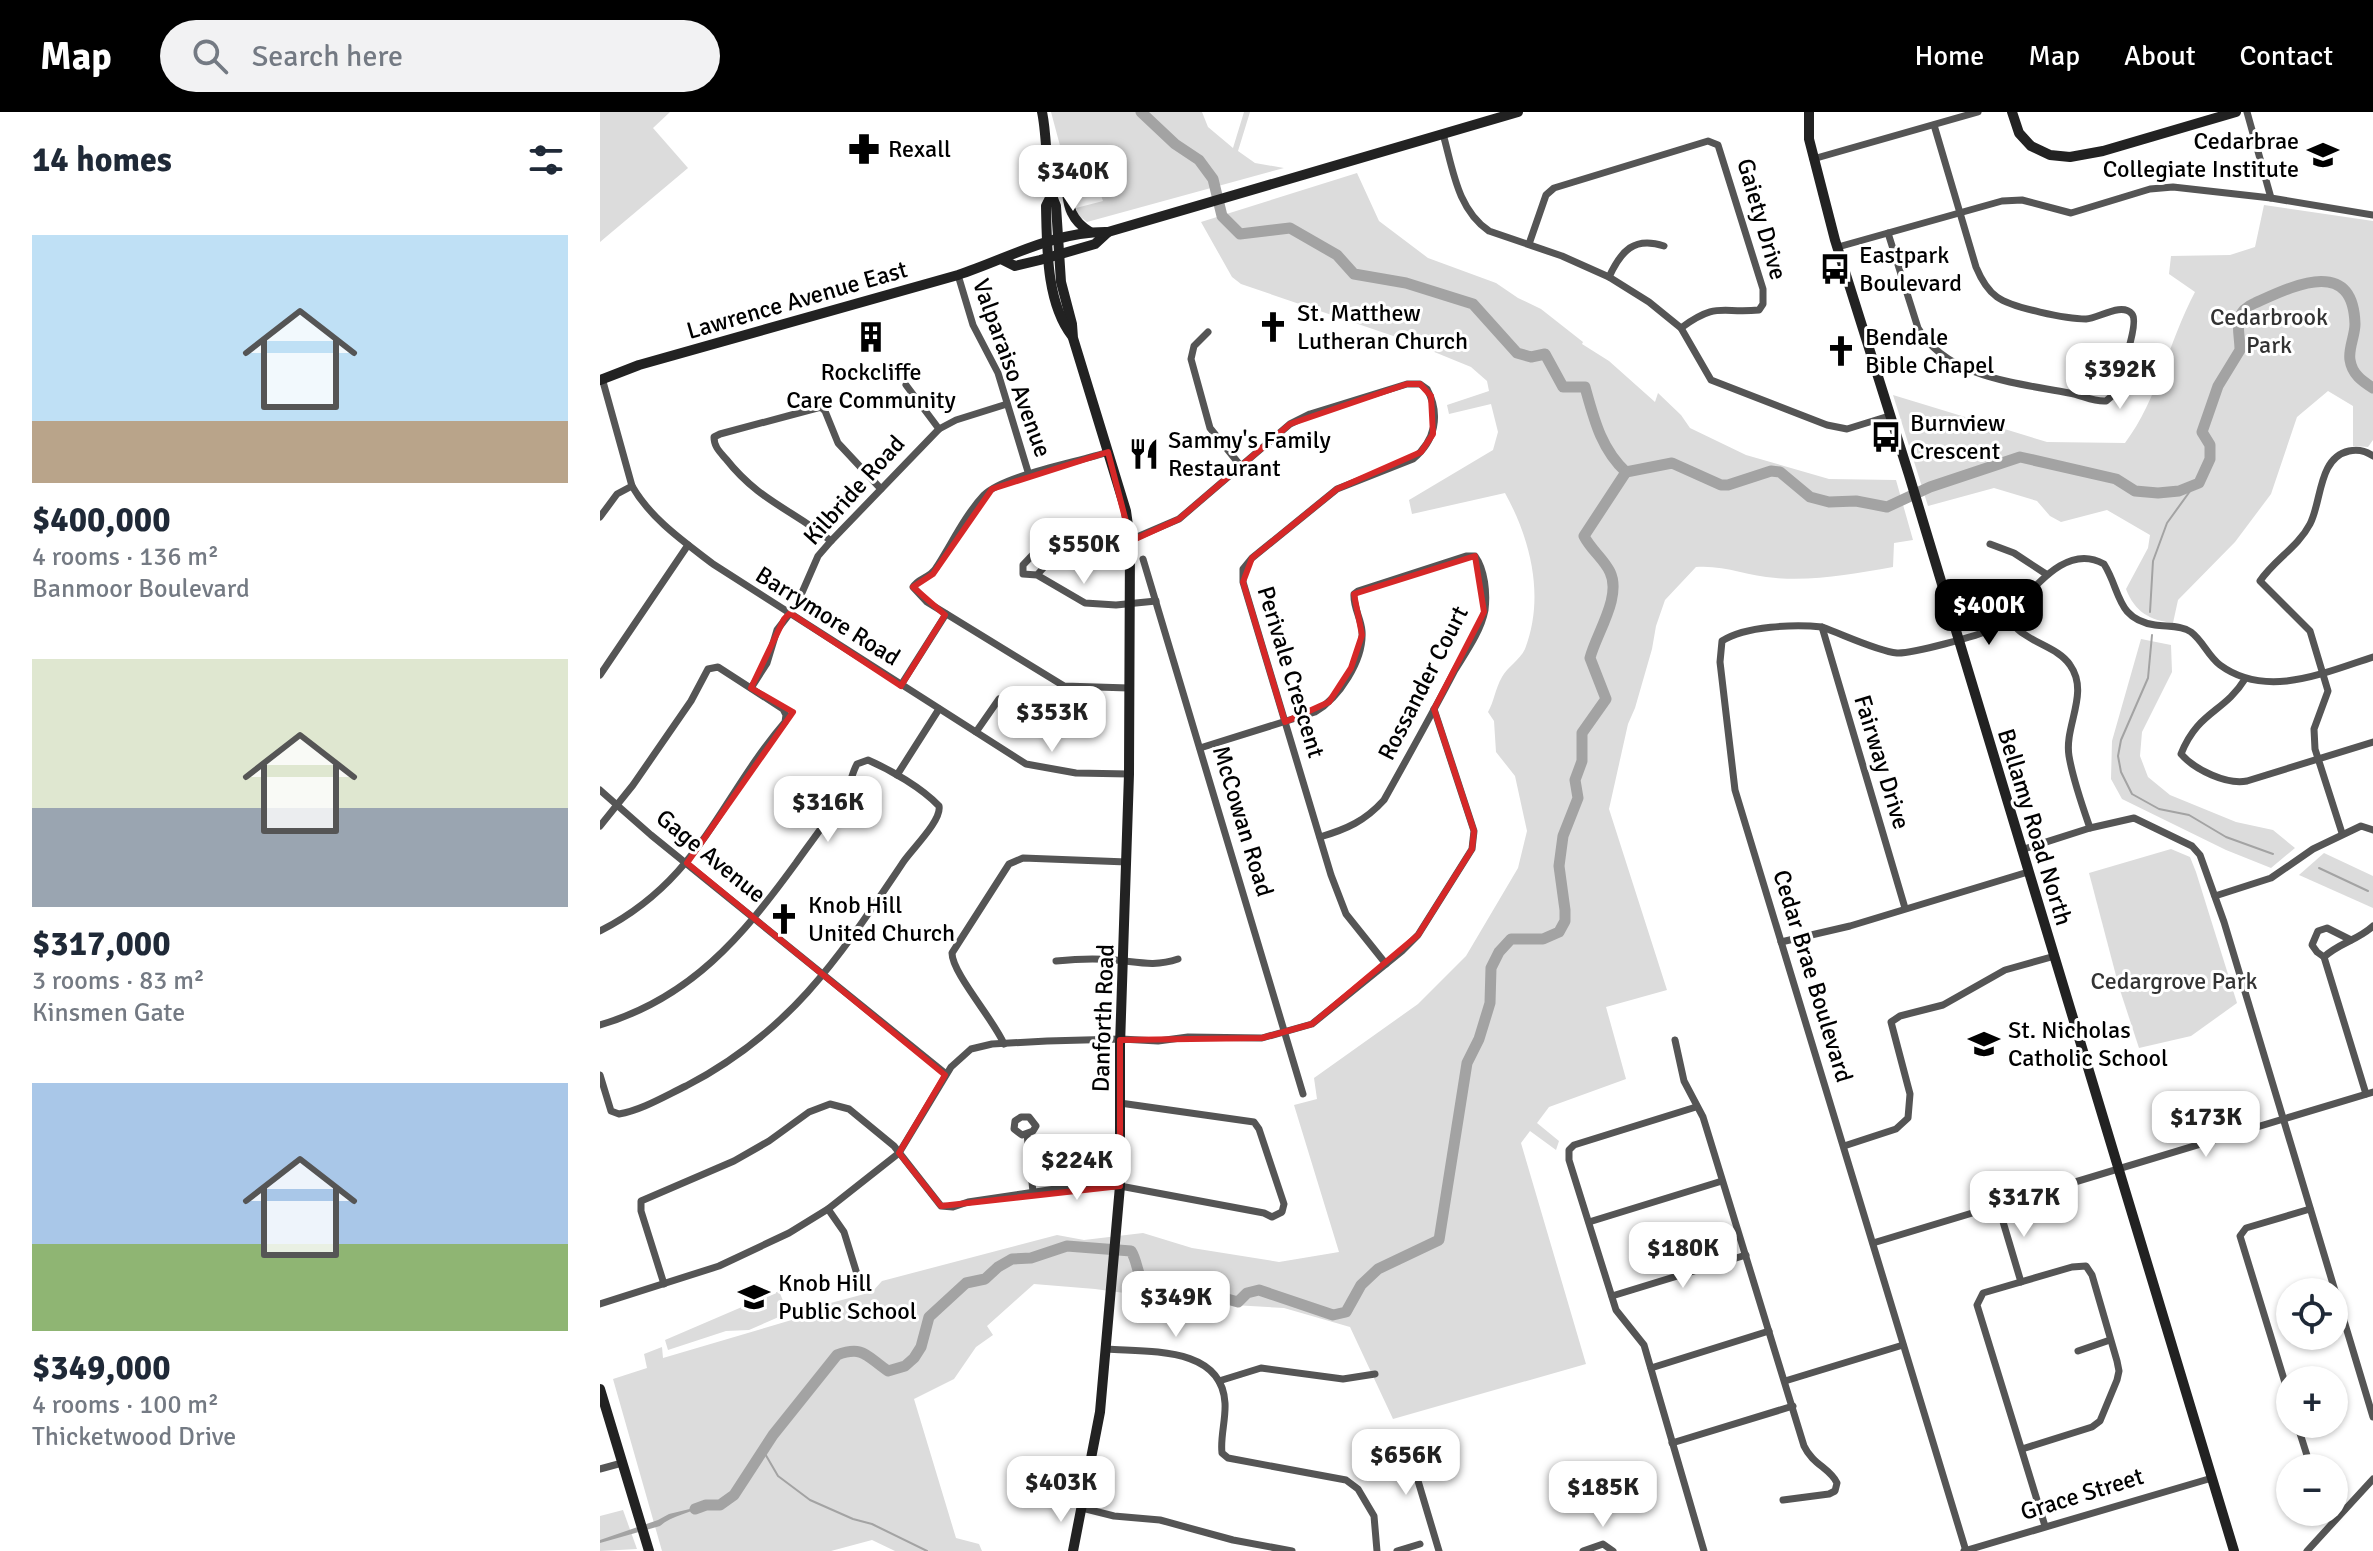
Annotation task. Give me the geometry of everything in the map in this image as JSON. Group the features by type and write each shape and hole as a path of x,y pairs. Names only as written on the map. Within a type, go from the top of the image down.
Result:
{"main road":[{"path":"1042,112 1051,196 1046,206 1054,256 1073,338 1130,535"},
{"name":"Lawrence Avenue East","path":"601,379 639,365 958,275 1003,260 1013,252 1090,232 1108,232 1518,112"},
{"name":"Bellamy Road North","path":"1809,112 1813,159 1838,247 2234,1551"},
{"path":"2012,112 2019,133 2031,146 2050,155 2070,157 2103,151 2236,112"},
{"path":"1048,149 1060,163 1075,222 1090,232"},
{"name":"Lawrence Avenue East","path":"1003,260 1015,266 1054,256 1095,244 1108,232"},
{"name":"Danforth Road","path":"1073,1551 1100,1412 1120,1186 1129,774 1130,535"},
{"path":"600,1389 649,1551"}],"street":[{"path":"1813,159 1978,112"},
{"path":"2247,112 2271,198"},
{"path":"1888,233 1918,328 1944,357 2004,383 2073,393 2096,402 2109,399 2116,388 2133,332 2134,316 2122,309 2101,316 2075,318 2008,303 1987,288 1976,267 1934,125"},
{"path":"1443,134 1463,204 1470,215 1489,231 1609,277 1649,302 1681,328 1711,380 1827,425 1847,429 1889,416"},
{"name":"Gaiety Drive","path":"1529,244 1546,195 1554,188 1708,141 1718,145 1763,289 1763,304 1759,310 1719,309 1700,315 1681,328"},
{"path":"1838,247 2012,200 2080,212 2161,187 2271,198 2373,215"},
{"path":"1609,277 1628,247 1641,242 1664,246"},
{"name":"Valparaiso Avenue","path":"958,275 973,325 995,365 1029,475"},
{"path":"1208,332 1194,346 1191,359 1210,428 1240,465"},
{"name":"Barrymore Road","path":"601,379 632,486 648,510 688,545 735,580 1036,767 1076,773 1129,774"},
{"name":"Perivale Crescent","path":"1130,535 1179,519 1290,424 1310,414 1414,383 1427,389 1434,411 1433,434 1421,452 1413,459 1337,489 1252,558 1243,569 1243,582 1346,914 1386,964"},
{"path":"906,385 939,429"},
{"name":"Kilbride Road","path":"751,688 767,663 777,630 805,590 818,556 831,541 939,429 956,420 1007,404"},
{"path":"831,541 765,499 741,478 719,451 714,437 821,407 828,417 833,436 843,450 881,489"},
{"path":"2342,833 2313,737 2328,691 2310,631 2260,581 2310,524 2332,461 2346,451 2356,450 2373,456"},
{"path":"1108,452 1029,475 984,495 933,574 916,582 913,587 915,592 946,614 1064,686 1129,688"},
{"path":"600,517 617,494 632,486"},
{"path":"1037,575 1056,554 1055,548 1049,544 1041,546 1023,565 1023,574 1037,575 1085,603 1156,601"},
{"path":"1990,544 2014,553 2046,574 2077,560 2098,560 2111,575 2119,602 2128,613 2140,622 2190,631 2219,664 2245,679 2269,682 2295,680 2373,657"},
{"path":"600,675 688,545"},
{"name":"Rossander Court","path":"1200,748 1315,712 1329,702 1358,656 1362,635 1354,594 1466,556 1475,556 1485,587 1484,612 1479,627 1384,800 1349,828 1320,837"},
{"name":"McCowan Road","path":"1143,559 1303,1094"},
{"name":"Cedar Brae Boulevard","path":"1965,1551 1732,777 1720,647 1725,639 1754,630 1822,627 1896,653 1914,652 1971,639 1991,629 2046,574"},
{"path":"901,685 946,614"},
{"path":"2006,617 2025,635 2057,652 2075,674 2078,685 2069,733 2069,754 2090,828"},
{"name":"Fairway Drive","path":"1822,627 1905,908"},
{"path":"600,826 619,805 691,701 708,669 718,667 783,709 785,722 687,863 644,905 600,931"},
{"path":"2245,679 2229,700 2196,725 2181,754 2186,760 2223,780 2239,783 2373,742"},
{"path":"976,732 999,699"},
{"path":"897,775 939,709"},
{"path":"600,1304 744,1256 828,1209 899,1153 946,1074 971,1049 1004,1044 1121,1039 1255,1038 1312,1024 1418,935 1473,845 1474,831 1434,709"},
{"path":"600,1025 639,1011 698,976 728,950 837,805 857,764 868,760 897,775 936,802 940,816 922,836 851,940 802,1001 745,1051 669,1095 624,1113 611,1111 600,1075"},
{"name":"Gage Avenue","path":"600,790 946,1074"},
{"path":"2021,850 2134,818 2192,846 2204,862 2373,1417"},
{"path":"2215,896 2271,878 2301,856 2342,833 2361,826 2373,830"},
{"path":"1004,1044 952,959 955,944 1009,864 1023,858 1127,862"},
{"path":"1781,942 1850,926 2028,872"},
{"path":"2324,957 2351,940 2360,938 2373,926"},
{"path":"1873,1243 2370,1093 2324,957 2312,945 2318,931 2327,928 2351,940"},
{"path":"1844,1146 1896,1129 1908,1118 1910,1094 1891,1022 1900,1016 1943,1005 2005,970 2055,956"},
{"path":"1056,961 1162,964 1178,959"},
{"path":"1675,1040 1684,1081 1703,1117 1809,1455 1837,1483 1835,1491 1829,1494 1783,1500"},
{"path":"664,1284 639,1206 641,1201 734,1161 824,1105 849,1109 899,1153 941,1206 953,1207 968,1202 1089,1185 1120,1186 1272,1217 1282,1212 1284,1204 1254,1122 1120,1103"},
{"path":"1696,1107 1574,1145 1569,1150 1569,1160 1619,1317 1644,1345 1704,1551"},
{"path":"1027,1134 1033,1192"},
{"path":"1589,1222 1722,1181"},
{"path":"1998,1205 2021,1282"},
{"path":"828,1209 844,1232 857,1274"},
{"path":"2280,1366 2240,1236 2246,1228 2310,1209"},
{"path":"1612,1296 1746,1255"},
{"path":"2022,1449 2092,1427 2100,1421 2119,1371 2092,1275 2086,1266 2078,1265 1983,1293 1977,1305 2045,1526"},
{"path":"1651,1368 1769,1331"},
{"path":"2078,1351 2110,1340"},
{"path":"1785,1381 1903,1345"},
{"path":"1107,1349 1189,1358 1209,1367 1219,1381 1225,1400 1222,1453 1228,1458 1346,1480 1358,1489 1374,1516 1377,1551"},
{"path":"1219,1381 1261,1368 1343,1379 1375,1374"},
{"path":"1672,1443 1793,1406"},
{"path":"1404,1434 1439,1551"},
{"path":"600,1469 622,1463"},
{"name":"Grace Street","path":"1965,1551 2212,1478"},
{"path":"2348,1506 2373,1479"},
{"path":"1082,1508 1114,1516 1160,1520 1233,1540 1292,1551"},
{"path":"2307,1551 2330,1526"},
{"path":"1397,1551 1420,1544"},
{"path":"1583,1551 1603,1544 1613,1551"}],"highlighted area":[{"path":"1407,384 1420,384 1431,396 1433,434 1421,452 1337,489 1252,558 1243,582 1285,722 1329,702 1351,668 1362,635 1354,594 1475,556 1484,612 1434,709 1474,831 1472,849 1418,935 1312,1024 1262,1038 1120,1040 1120,1186 941,1206 899,1153 945,1075 687,863 793,712 751,688 784,619 790,613 901,686 945,615 913,587 933,574 992,489 1108,452 1131,541 1179,519 1290,424"}],"green space":[{"path":"600,112 670,112 653,128 688,168 600,242"},
{"path":"1051,112 1202,112 1208,127 1233,148 1244,112 1250,112 1238,151 1255,163 1284,168 1087,222 1078,215 1076,208 1103,201 1099,190 1074,198"},
{"path":"1357,173 1379,221 1428,258 1496,283 1541,309 1582,344 1609,361 1655,402 1658,393 1690,428 1746,455 1829,479 1896,480 1913,540 1894,543 1893,567 1834,576 1776,578 1696,567 1665,600 1628,724 1609,809 1667,990 1606,1007 1626,1079 1549,1107 1537,1123 1559,1141 1556,1150 1530,1131 1521,1143 1586,1364 1393,1419 1350,1327 1284,1308 1199,1303 1034,1284 987,1326 993,1335 976,1347 954,1379 914,1399 956,1538 979,1544 982,1551 895,1551 872,1540 831,1551 662,1551 613,1379 647,1368 644,1354 662,1347 663,1358 822,1311 823,1305 872,1292 882,1281 1057,1235 1084,1240 1143,1233 1192,1248 1279,1262 1339,1252 1294,1105 1317,1099 1314,1078 1418,1004 1466,956 1518,868 1527,831 1515,776 1496,752 1494,721 1488,712 1502,677 1525,649 1534,609 1528,549 1505,493 1412,514 1409,500 1493,450 1498,432 1491,404 1449,414 1447,405 1489,391 1487,381 1471,367 1405,340 1241,284 1232,277 1201,222"},
{"name":"Cedarbrook Park","path":"2264,205 2373,221 2373,440 2368,447 2353,446 2353,406 2328,391 2297,417 2271,494 2235,542 2178,600 2173,623 2144,614 2126,589 2148,548 2150,535 2107,510 2061,522 2050,516 2037,501 1994,488 1928,506 1893,395 2047,442 2125,443 2155,389 2195,292 2169,274 2171,256 2230,255 2255,247"},
{"path":"2141,639 2171,645 2172,672 2142,732 2140,756 2148,777 2170,795 2236,822 2273,830 2295,848 2271,868 2226,850 2122,799 2111,779 2112,741"},
{"name":"Cedargrove Park","path":"2171,849 2190,857 2237,1003 2191,1036 2139,1048 2119,987 2089,873"},
{"path":"2324,853 2373,876 2373,908 2299,875"},
{"path":"779,1291 788,1313 749,1330 726,1331 668,1350 665,1340"},
{"path":"623,1510 637,1549 600,1551 600,1516"}],"shaded area":[{"path":"706,1505 660,1526 600,1543 600,1540 669,1514"}],"waterway":[{"path":"1141,112 1175,144 1199,160 1213,179 1222,216 1240,234 1290,228 1337,255 1354,274 1406,283 1473,304 1517,353 1531,357 1545,354 1563,387 1585,387 1604,443 1626,472"},
{"path":"1626,472 1672,463 1721,485 1771,471 1780,472 1810,497 1829,502 1856,501 1887,507 1930,487 2020,457 2116,479 2135,491 2179,491 2199,483 2210,459 2210,445 2202,432 2218,386 2240,350 2238,323 2243,312 2247,307 2286,290 2318,282 2332,283 2344,289 2352,303 2355,324 2351,365 2358,377 2373,388"},
{"path":"695,1509 720,1505 734,1495 773,1435 837,1355 859,1352 888,1371 905,1366 921,1347 929,1317 966,1283 985,1279 1012,1259 1031,1258 1067,1246 1131,1251 1143,1283 1149,1290 1198,1287 1214,1298 1238,1302 1247,1293 1259,1290 1333,1315 1346,1312 1361,1285 1378,1269 1439,1240 1467,1063 1479,1039 1490,1003 1491,968 1499,952 1511,939 1543,939 1559,932 1565,921 1559,866 1563,836 1578,798 1575,780 1582,761 1582,733 1606,699 1590,658 1613,593 1610,572 1584,536 1626,472"},
{"path":"2150,612 2153,561 2167,523 2193,487"},
{"path":"2152,635 2148,678 2121,740 2118,756 2121,772 2132,794 2159,809 2189,815 2226,837 2273,854"},
{"path":"2319,868 2368,891"},
{"path":"764,1452 778,1476 810,1500 872,1524 927,1551"}],"place":[{"name":"Rexall","path":"864,149"},
{"name":"Cedarbrae Collegiate Institute","path":"2323,155"},
{"name":"Eastpark Boulevard","path":"1835,269"},
{"name":"St. Matthew Lutheran Church","path":"1273,327"},
{"name":"Rockcliffe Care Community","path":"871,337"},
{"name":"Bendale Bible Chapel","path":"1841,351"},
{"name":"Burnview Crescent","path":"1886,437"},
{"name":"Sammy's Family Restaurant","path":"1144,454"},
{"name":"Knob Hill United Church","path":"784,919"},
{"name":"St. Nicholas Catholic School","path":"1984,1044"},
{"name":"Knob Hill Public School","path":"754,1297"}]}
